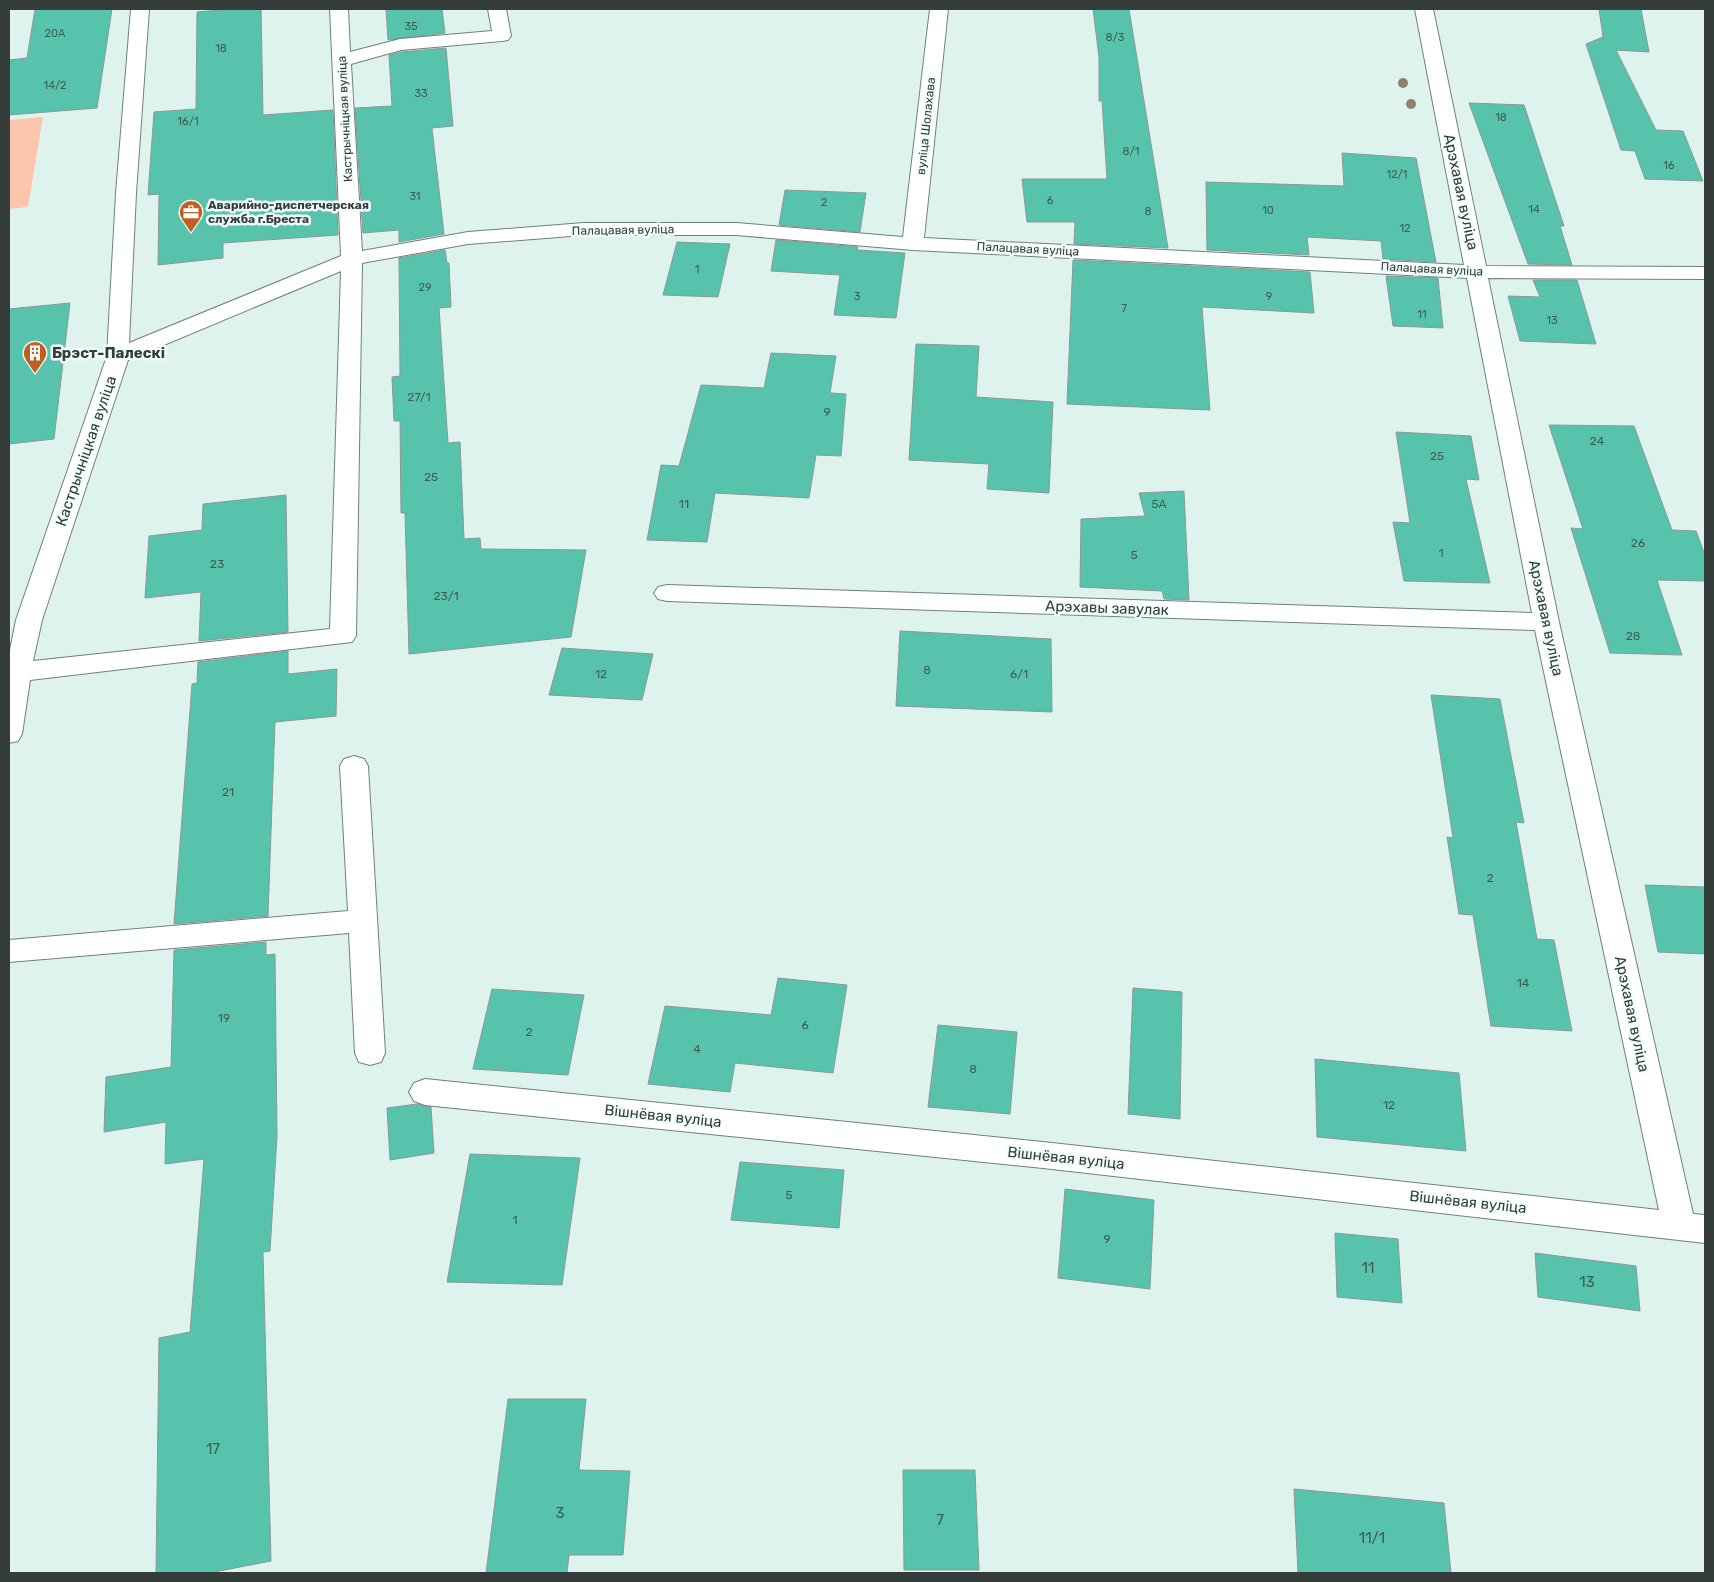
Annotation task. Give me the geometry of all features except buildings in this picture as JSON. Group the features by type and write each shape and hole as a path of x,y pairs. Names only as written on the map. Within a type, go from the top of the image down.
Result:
{"street":[{"path":"118,356 126,193 140,9"},
{"name":"Кастрычніцкая вуліца","path":"18,672 343,636 352,259 339,9"},
{"path":"343,60 400,45 502,36 497,9"},
{"name":"вуліца Шолахава","path":"912,244 939,9"},
{"name":"Арэхавая вуліца","path":"1424,9 1478,272 1546,622 1692,1227"},
{"name":"Палацавая вуліца","path":"352,259 468,238 584,229 736,229 912,244 1478,272 1705,273"},
{"name":"Кастрычніцкая вуліца","path":"9,734 18,672 29,620 118,356 352,259"},
{"name":"Арэхавы завулак","path":"668,593 1546,622"},
{"path":"354,766 370,1053"},
{"path":"9,951 362,920"},
{"name":"Вішнёвая вуліца","path":"426,1092 1043,1155 1692,1227"}],"shaded area":[{"path":"43,117 28,207 9,209 9,120"}],"place":[{"name":"Аварийно-диспетчерская служба г.Бреста","path":"191,233"},
{"name":"Брэст-Палескі","path":"35,374"}]}
